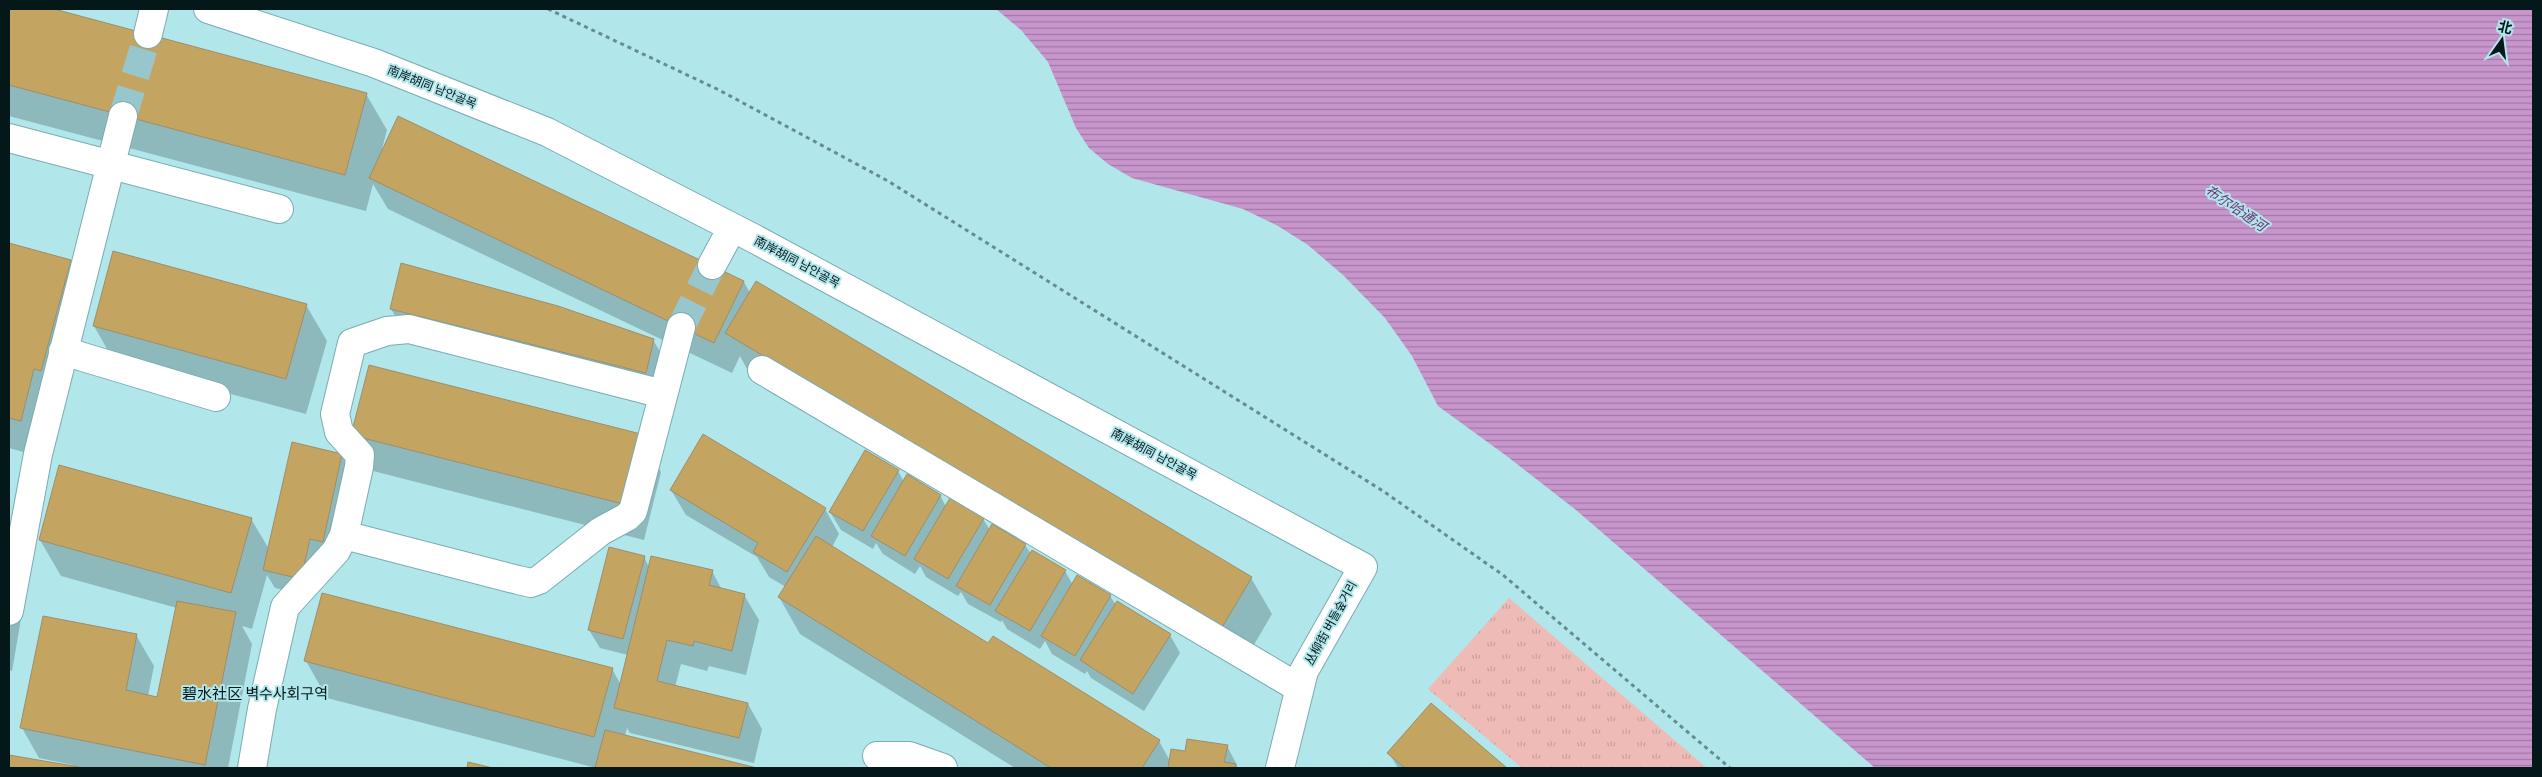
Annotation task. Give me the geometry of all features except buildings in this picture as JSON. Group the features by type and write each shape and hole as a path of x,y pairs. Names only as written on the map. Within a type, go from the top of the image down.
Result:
{"street":[{"name":"南岸胡同 남안골목","path":"208,9 374,63 547,132 732,228 1363,567"},
{"path":"9,610 38,454 123,116"},
{"path":"9,138 279,209"},
{"path":"712,265 732,228"},
{"path":"344,535 531,583 539,580 601,531 627,517 633,511 681,328"},
{"path":"252,768 262,708 285,607 336,550 344,535 360,456 339,432 334,414 352,343 387,331 409,329 663,394"},
{"path":"63,351 216,397"},
{"path":"762,370 1300,688"},
{"name":"丛柳街 버들숲거리","path":"1280,768 1304,671 1363,567"},
{"path":"877,756 909,756 943,768"}],"path":[{"path":"548,9 719,90 888,181 1383,491 1503,575 1730,768"}],"green space":[{"path":"1509,598 1707,768 1522,768 1428,689"}],"water":[{"name":"布尔哈通河","path":"996,9 2533,9 2533,768 1875,768 1576,510 1438,406 1412,356 1385,318 1343,275 1308,245 1278,226 1243,209 1132,178 1108,164 1089,148 1076,128 1048,62 1021,30"}],"tunnel":[{"path":"123,116 148,34"},
{"path":"681,327 712,265"}],"district":[{"name":"碧水社区 벽수사회구역","path":"255,694"}]}
